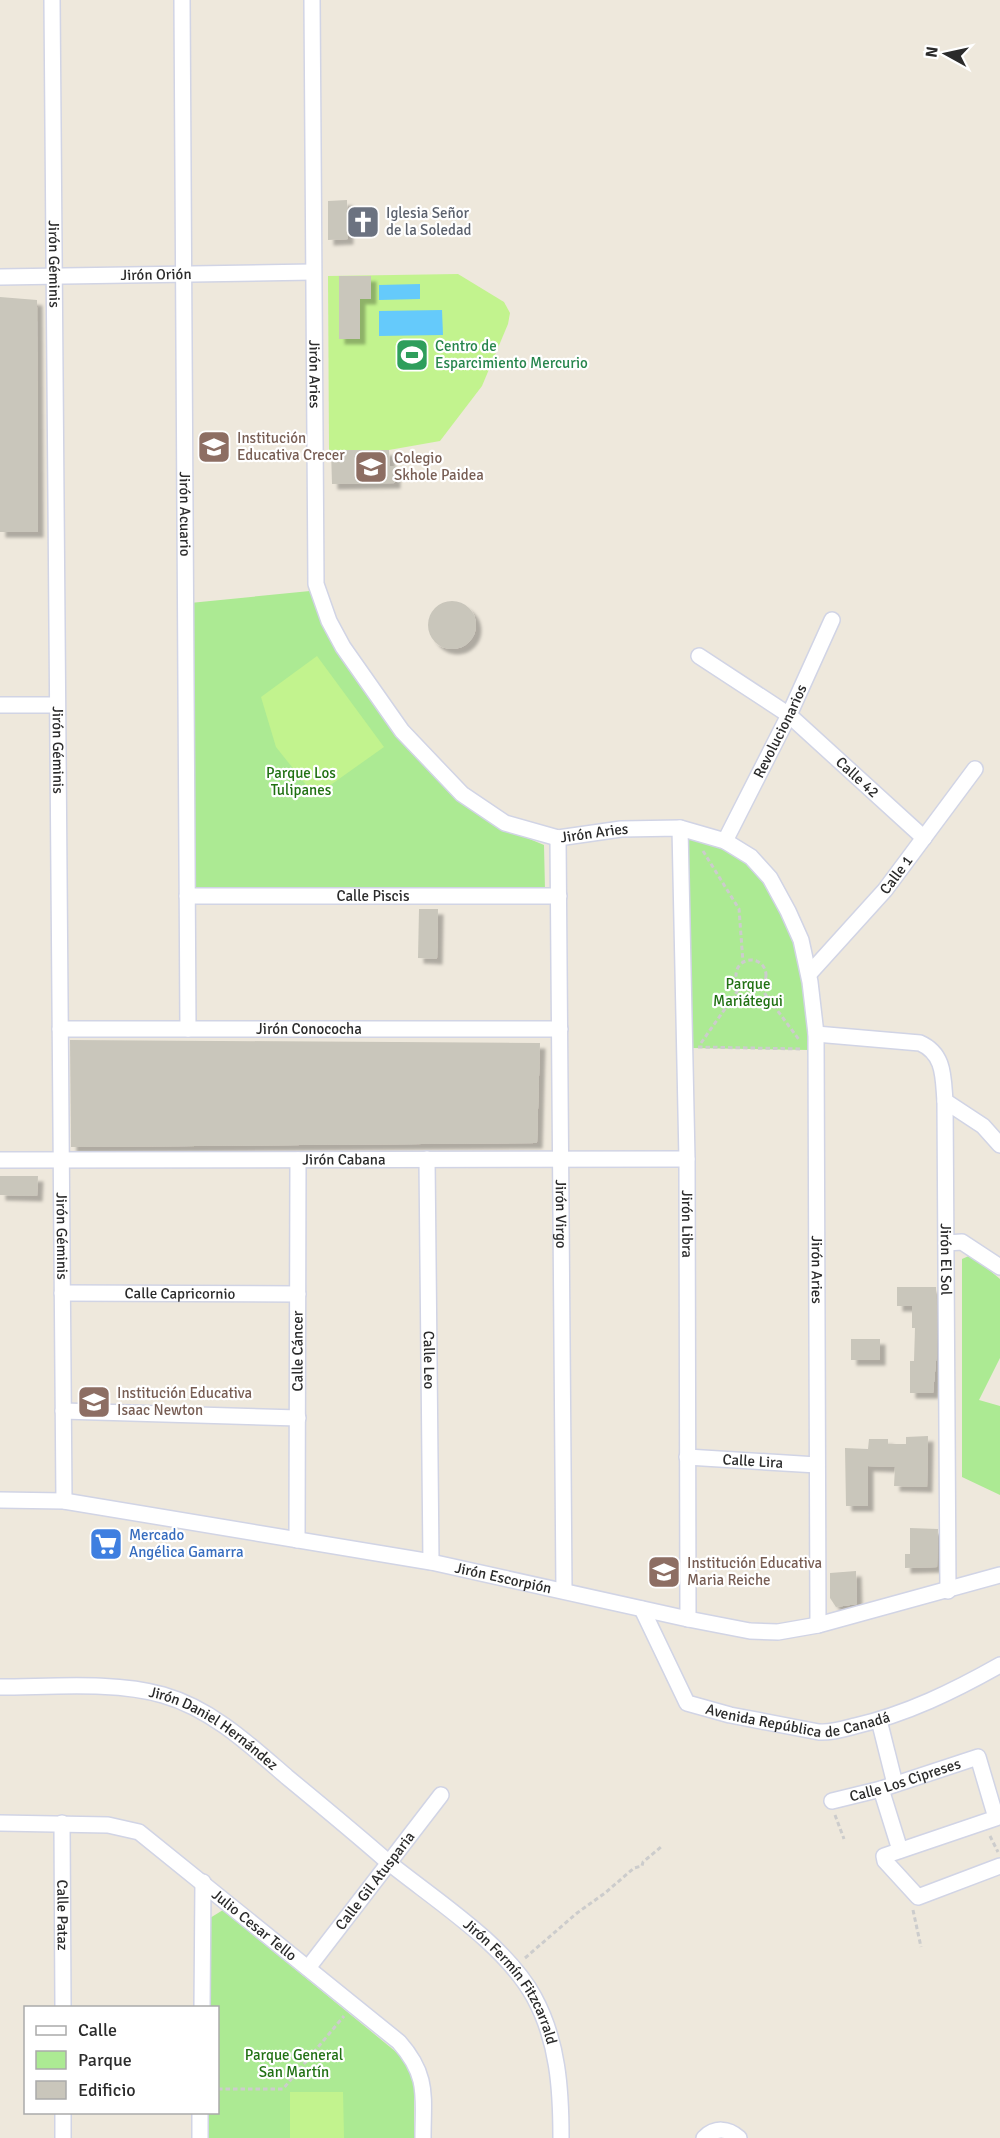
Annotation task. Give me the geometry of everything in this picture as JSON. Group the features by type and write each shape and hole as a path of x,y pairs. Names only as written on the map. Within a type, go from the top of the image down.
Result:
{"street":[{"name":"Jirón Géminis","path":"52,0 64,1501"},
{"name":"Jirón Acuario","path":"182,0 188,1029"},
{"name":"Jirón Aries","path":"312,0 316,584 329,621 343,647 402,731 462,794 505,824 558,838 621,829 680,828 725,840 751,857 770,878 798,932 806,956 816,1034 818,1625"},
{"name":"Jirón Orión","path":"0,277 313,272"},
{"name":"Revolucionarios","path":"725,840 789,715 831,620"},
{"name":"Calle 42","path":"699,656 789,715 924,838"},
{"path":"0,705 57,705"},
{"name":"Calle 1","path":"808,974 876,901 975,769"},
{"name":"Jirón Libra","path":"680,828 692,1046 687,1159 688,1619"},
{"name":"Jirón Virgo","path":"558,838 564,1591"},
{"name":"Calle Piscis","path":"187,896 559,896"},
{"name":"Jirón Conococha","path":"60,1029 560,1029"},
{"name":"Jirón El Sol","path":"816,1034 914,1042 925,1045 938,1057 942,1066 945,1101 948,1591"},
{"path":"945,1101 983,1126 1000,1145"},
{"name":"Calle Leo","path":"427,1159 432,1562"},
{"name":"Jirón Cabana","path":"0,1160 687,1159"},
{"name":"Calle Cáncer","path":"297,1540 298,1160"},
{"path":"946,1243 962,1242 1000,1267"},
{"name":"Calle Capricornio","path":"62,1293 298,1294"},
{"path":"63,1411 298,1418"},
{"name":"Calle Lira","path":"687,1457 817,1465"},
{"name":"Jirón Escorpión","path":"0,1500 64,1501 432,1562 750,1631 778,1632 818,1625 1000,1575"},
{"name":"Avenida República de Canadá","path":"642,1609 684,1700 730,1715 819,1732 879,1720 956,1690 1000,1665"},
{"name":"Jirón Daniel Hernández","path":"0,1687 134,1690 163,1695 191,1707 235,1732 390,1863"},
{"path":"879,1720 900,1850"},
{"name":"Calle Los Cipreses","path":"832,1801 888,1787 978,1757 989,1820"},
{"name":"Calle Gil Atusparia","path":"308,1968 441,1795"},
{"path":"989,1820 884,1856 885,1861 918,1897 1000,1866"},
{"name":"Julio Cesar Tello","path":"0,1823 108,1825 140,1832 399,2042 413,2057 420,2073 423,2093 423,2138"},
{"name":"Calle Pataz","path":"62,1823 63,2006"},
{"name":"Jirón Fermín Fitzcarrald","path":"390,1863 489,1942 514,1967 537,2004 555,2051 559,2080 561,2138"},
{"path":"202,2006 203,1882"},
{"path":"63,2114 63,2138"},
{"path":"200,2138 201,2114"},
{"path":"704,2138 715,2131 723,2130 739,2138"}],"path":[{"path":"699,846 739,909 743,962 737,974 737,980 741,986 750,990 760,987 766,978 764,966 755,960 743,962"},
{"path":"692,1046 741,986"},
{"path":"692,1046 806,1049 760,987"},
{"path":"989,1820 1000,1856"},
{"path":"839,1824 844,1839"},
{"path":"514,1967 634,1868 642,1866 643,1862 661,1847"},
{"path":"918,1897 912,1911 921,1947"},
{"path":"219,2089 283,2089 345,2015 353,2022"}],"green space":[{"name":"Centro de Esparcimiento Mercurio","path":"458,274 504,302 510,313 508,324 482,386 440,441 389,450 329,450 328,276"},
{"name":"Parque Los Tulipanes","path":"310,591 337,643 387,717 508,830 544,845 545,890 196,891 190,603"},
{"path":"317,656 384,747 315,796 276,747 261,697"},
{"name":"Parque Mariátegui","path":"688,837 707,839 733,853 759,875 781,912 799,956 806,1002 809,1050 693,1048"},
{"path":"971,1255 1000,1279 1000,1358 979,1400 1000,1406 1000,1495 962,1477 962,1259"},
{"name":"Parque General San Martín","path":"223,1910 401,2056 410,2067 414,2082 414,2138 208,2138 208,2114 219,2114 219,2006 209,2006 210,1918"},
{"path":"290,2092 343,2092 344,2138 290,2138"}],"water":[{"path":"420,284 420,299 379,300 379,285"},
{"path":"442,310 443,335 379,336 379,311"}],"building":[{"path":"347,200 348,239 328,240 328,201"},
{"path":"339,276 371,276 371,299 360,299 360,339 339,339"},
{"path":"0,297 37,300 38,532 0,532"},
{"name":"Colegio Skhole Paidea","path":"331,450 389,450 390,466 395,466 395,483 332,484"},
{"path":"452,601 469,608 476,625 469,642 452,649 435,642 428,625 435,608"},
{"path":"419,909 438,909 437,959 418,958"},
{"path":"70,1040 540,1043 537,1143 71,1147"},
{"path":"0,1176 38,1176 37,1196 0,1195"},
{"path":"897,1287 936,1287 937,1351 933,1393 910,1393 910,1361 914,1361 915,1328 912,1328 912,1306 897,1306"},
{"path":"851,1339 880,1339 880,1360 851,1360"},
{"path":"928,1436 927,1487 894,1486 895,1467 868,1466 868,1506 846,1506 845,1448 868,1449 869,1439 888,1439 888,1444 906,1444 906,1437"},
{"path":"910,1528 938,1529 937,1567 905,1568 905,1554 910,1554"},
{"path":"856,1571 857,1604 836,1607 830,1598 830,1573"}],"place":[{"name":"Iglesia Señor de la Soledad","path":"363,222"},
{"name":"Centro de Esparcimiento Mercurio","path":"412,355"},
{"name":"Institución Educativa Crecer","path":"214,447"},
{"name":"Colegio Skhole Paidea","path":"371,467"},
{"name":"Institución Educativa Isaac Newton","path":"94,1402"},
{"name":"Mercado Angélica Gamarra","path":"106,1544"},
{"name":"Institución Educativa Maria Reiche","path":"664,1572"}]}
